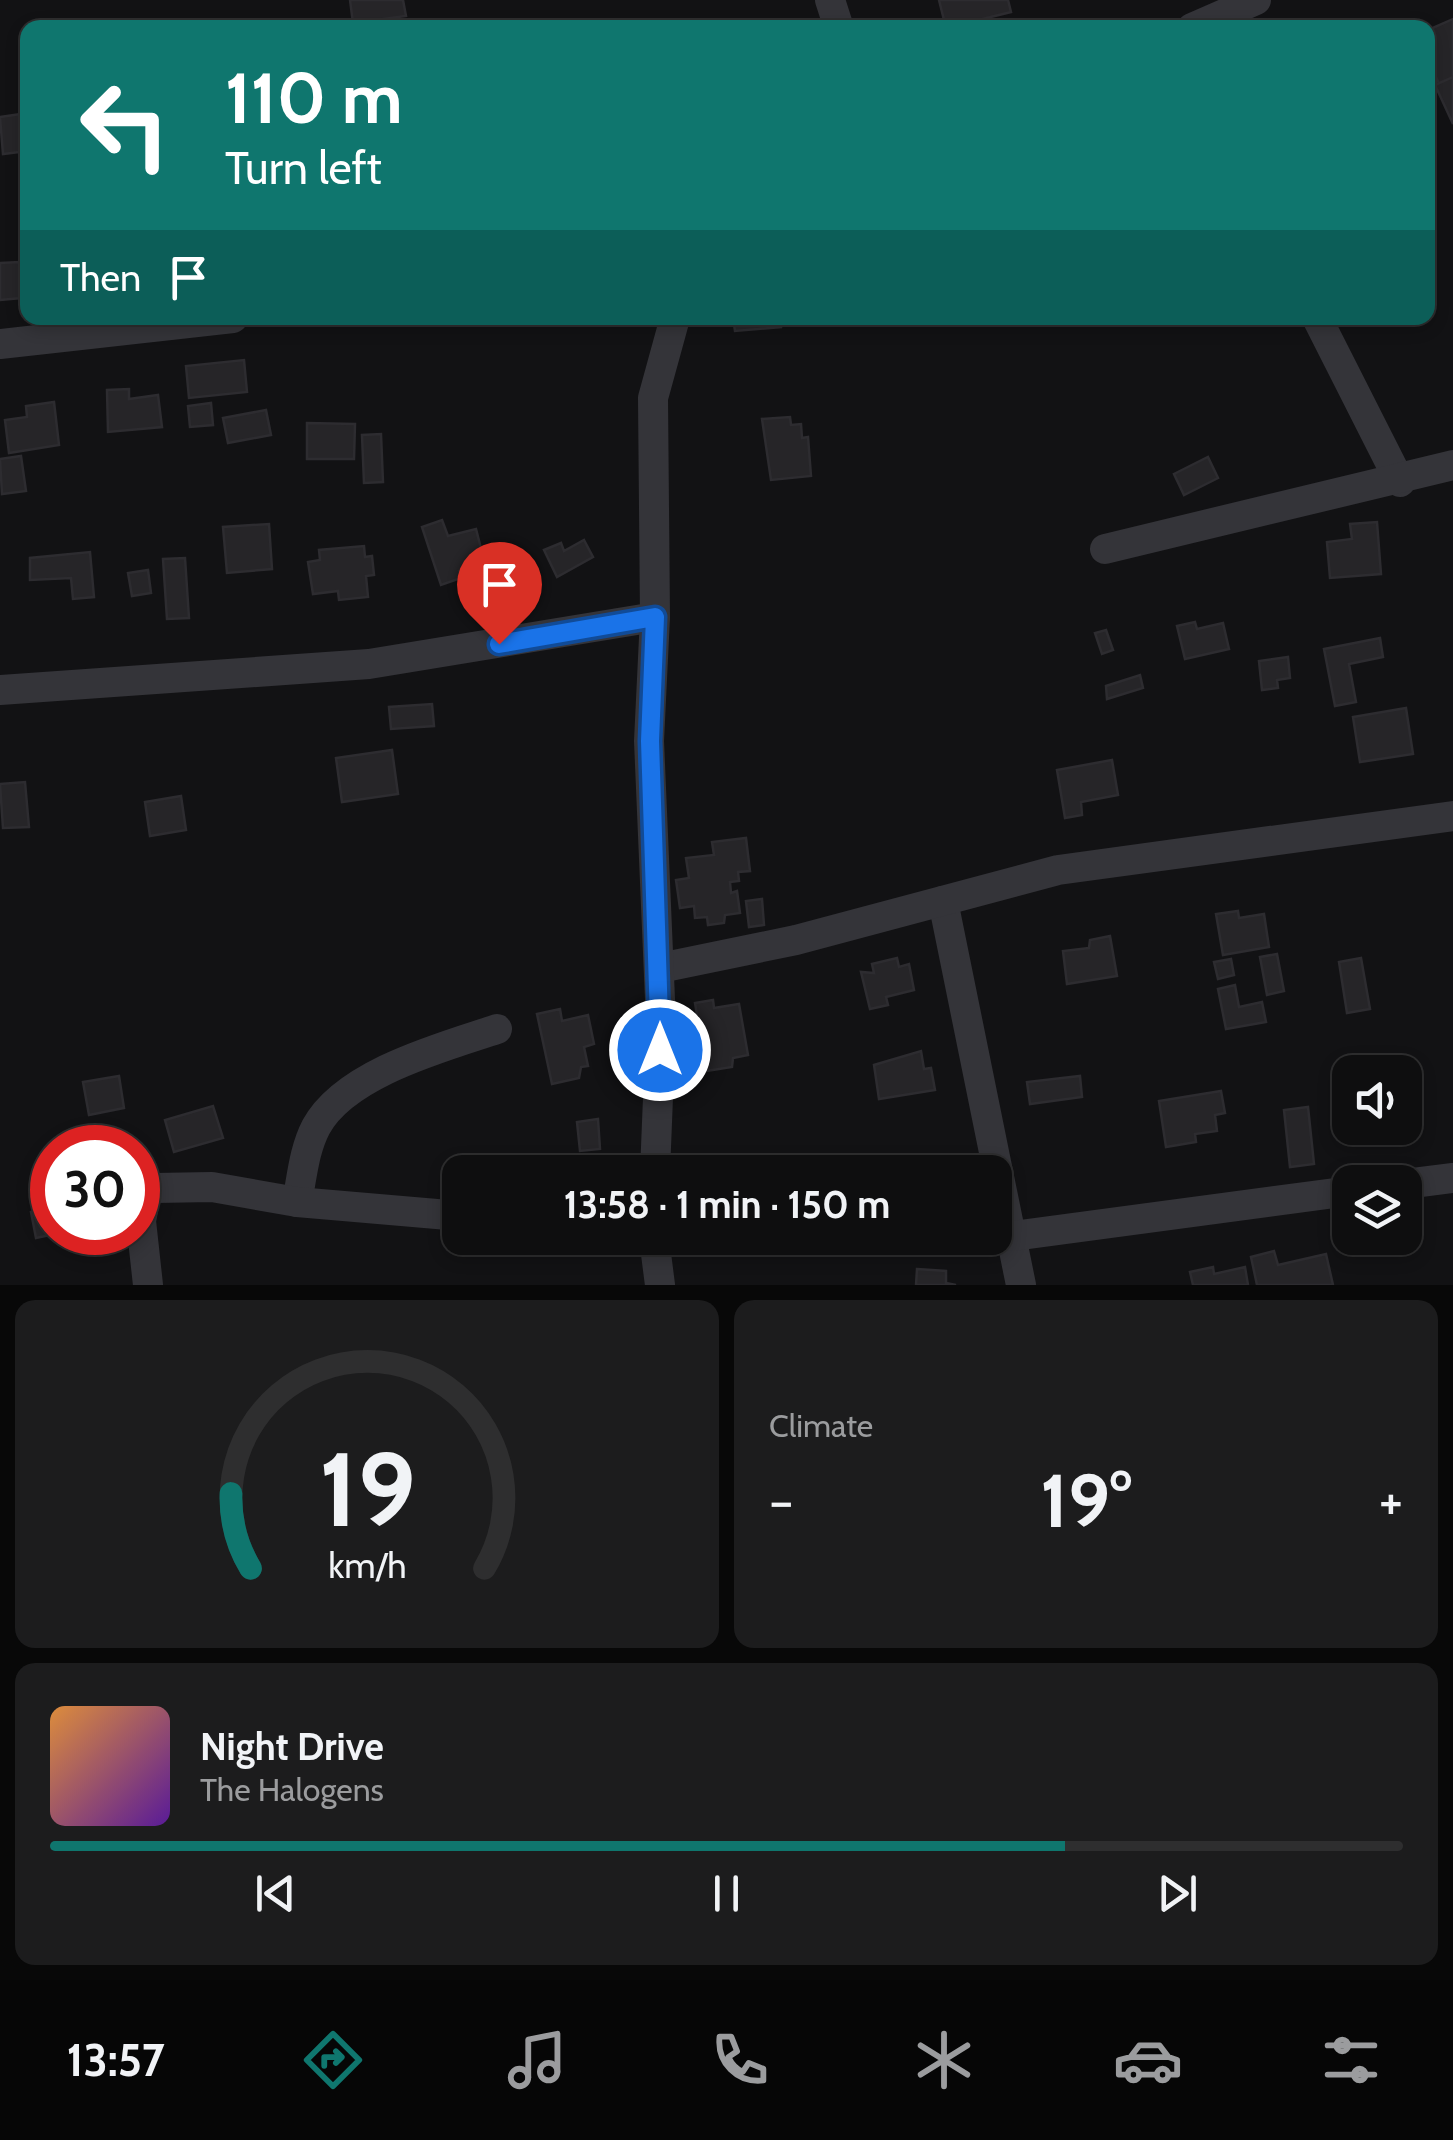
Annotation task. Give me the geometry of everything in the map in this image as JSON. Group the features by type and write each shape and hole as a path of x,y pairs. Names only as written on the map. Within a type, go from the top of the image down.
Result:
{"street":[{"path":"1209,20 1256,0"},
{"path":"0,344 170,325"},
{"path":"655,1155 660,968 650,741 655,617 653,398 672,325"},
{"path":"1322,325 1400,482"},
{"path":"1104,550 1400,482 1453,466"},
{"path":"0,690 369,664 655,617"},
{"path":"660,968 796,940 1058,870 1453,816"},
{"path":"943,902 1020,1285"},
{"path":"296,1202 308,1145 325,1114 401,1063 497,1029"},
{"path":"1422,1182 1453,1178"},
{"path":"148,1285 141,1220 146,1195 155,1188 212,1187 296,1202 442,1214"},
{"path":"1013,1236 1332,1194"},
{"path":"656,1255 660,1285"}],"building":[{"path":"350,0 403,0 406,16 353,20"},
{"path":"939,0 1008,0 1011,12 978,20 944,20"},
{"path":"1453,19 1453,79 1440,86 1435,75 1435,27"},
{"path":"1453,77 1453,124 1435,85"},
{"path":"20,114 20,152 3,154 0,117"},
{"path":"19,262 20,298 0,300 0,263"},
{"path":"734,325 781,325 781,327 735,331"},
{"path":"244,360 247,392 189,398 186,366"},
{"path":"129,389 129,399 158,395 162,427 108,432 107,390"},
{"path":"54,402 59,445 9,453 5,420 27,417 26,406"},
{"path":"211,403 213,425 190,427 188,406"},
{"path":"266,410 271,435 228,443 223,418"},
{"path":"790,417 791,425 801,424 802,438 808,437 811,476 771,480 762,419"},
{"path":"307,423 355,424 354,459 307,459"},
{"path":"381,434 383,482 364,483 362,435"},
{"path":"21,456 26,491 2,494 0,459"},
{"path":"1208,457 1218,478 1184,495 1174,474"},
{"path":"442,520 448,536 476,529 485,564 459,571 461,578 441,585 422,527"},
{"path":"1377,522 1381,574 1330,578 1327,542 1352,539 1350,524"},
{"path":"269,524 272,569 227,573 223,527"},
{"path":"584,540 593,557 557,577 544,550 561,543 564,551"},
{"path":"364,546 365,557 372,556 374,575 366,576 368,597 339,600 338,591 313,594 308,562 320,560 319,550"},
{"path":"90,552 94,597 73,599 71,578 30,580 30,558"},
{"path":"185,558 189,618 167,619 163,559"},
{"path":"148,570 151,593 132,596 128,573"},
{"path":"1195,622 1197,629 1223,623 1229,649 1185,659 1177,626"},
{"path":"1106,630 1113,650 1102,654 1095,633"},
{"path":"1380,638 1383,657 1349,664 1356,702 1335,706 1324,649"},
{"path":"1288,657 1290,678 1277,680 1278,688 1262,690 1259,661"},
{"path":"1140,675 1143,688 1107,699 1106,686"},
{"path":"432,704 434,726 391,729 389,707"},
{"path":"1406,708 1413,754 1360,762 1353,717"},
{"path":"392,750 398,794 342,802 336,758"},
{"path":"1112,760 1118,795 1081,802 1082,815 1065,818 1057,770"},
{"path":"25,782 29,827 3,828 0,784"},
{"path":"181,796 186,830 150,836 145,802"},
{"path":"746,838 750,871 738,872 739,881 730,882 731,893 737,891 740,913 725,915 724,923 708,925 707,917 695,918 694,906 680,908 676,880 689,878 686,858 714,855 712,842"},
{"path":"762,899 764,925 749,927 746,901"},
{"path":"1238,911 1239,918 1264,914 1269,947 1223,955 1216,914"},
{"path":"1110,936 1117,976 1067,984 1063,951 1089,948 1090,940"},
{"path":"1277,954 1284,991 1267,995 1260,957"},
{"path":"897,958 899,967 909,964 914,990 886,997 888,1005 870,1009 861,972 874,973 872,964"},
{"path":"1361,958 1370,1009 1347,1013 1339,962"},
{"path":"1231,959 1234,975 1218,979 1214,962"},
{"path":"1235,985 1239,1007 1262,1002 1266,1022 1226,1029 1218,989"},
{"path":"713,1000 714,1008 739,1004 748,1055 733,1058 732,1067 706,1071 695,1003"},
{"path":"560,1009 562,1021 588,1015 594,1044 584,1047 588,1066 581,1067 579,1078 552,1084 537,1014"},
{"path":"921,1051 924,1069 931,1068 935,1090 879,1099 874,1065"},
{"path":"119,1076 124,1108 89,1115 83,1082"},
{"path":"1080,1076 1082,1097 1030,1104 1027,1082"},
{"path":"1221,1091 1225,1113 1215,1115 1217,1131 1195,1134 1196,1142 1166,1147 1159,1101"},
{"path":"213,1106 223,1138 174,1152 165,1120"},
{"path":"1308,1107 1314,1164 1290,1167 1284,1110"},
{"path":"598,1119 600,1149 580,1151 577,1122"},
{"path":"1274,1251 1278,1265 1326,1254 1333,1285 1257,1285 1251,1257"},
{"path":"1213,1267 1214,1274 1245,1267 1248,1285 1193,1285 1190,1272"},
{"path":"917,1269 946,1271 946,1283 956,1285 916,1285"}],"route":[{"path":"499,644 655,617 650,741 660,1050"}]}
